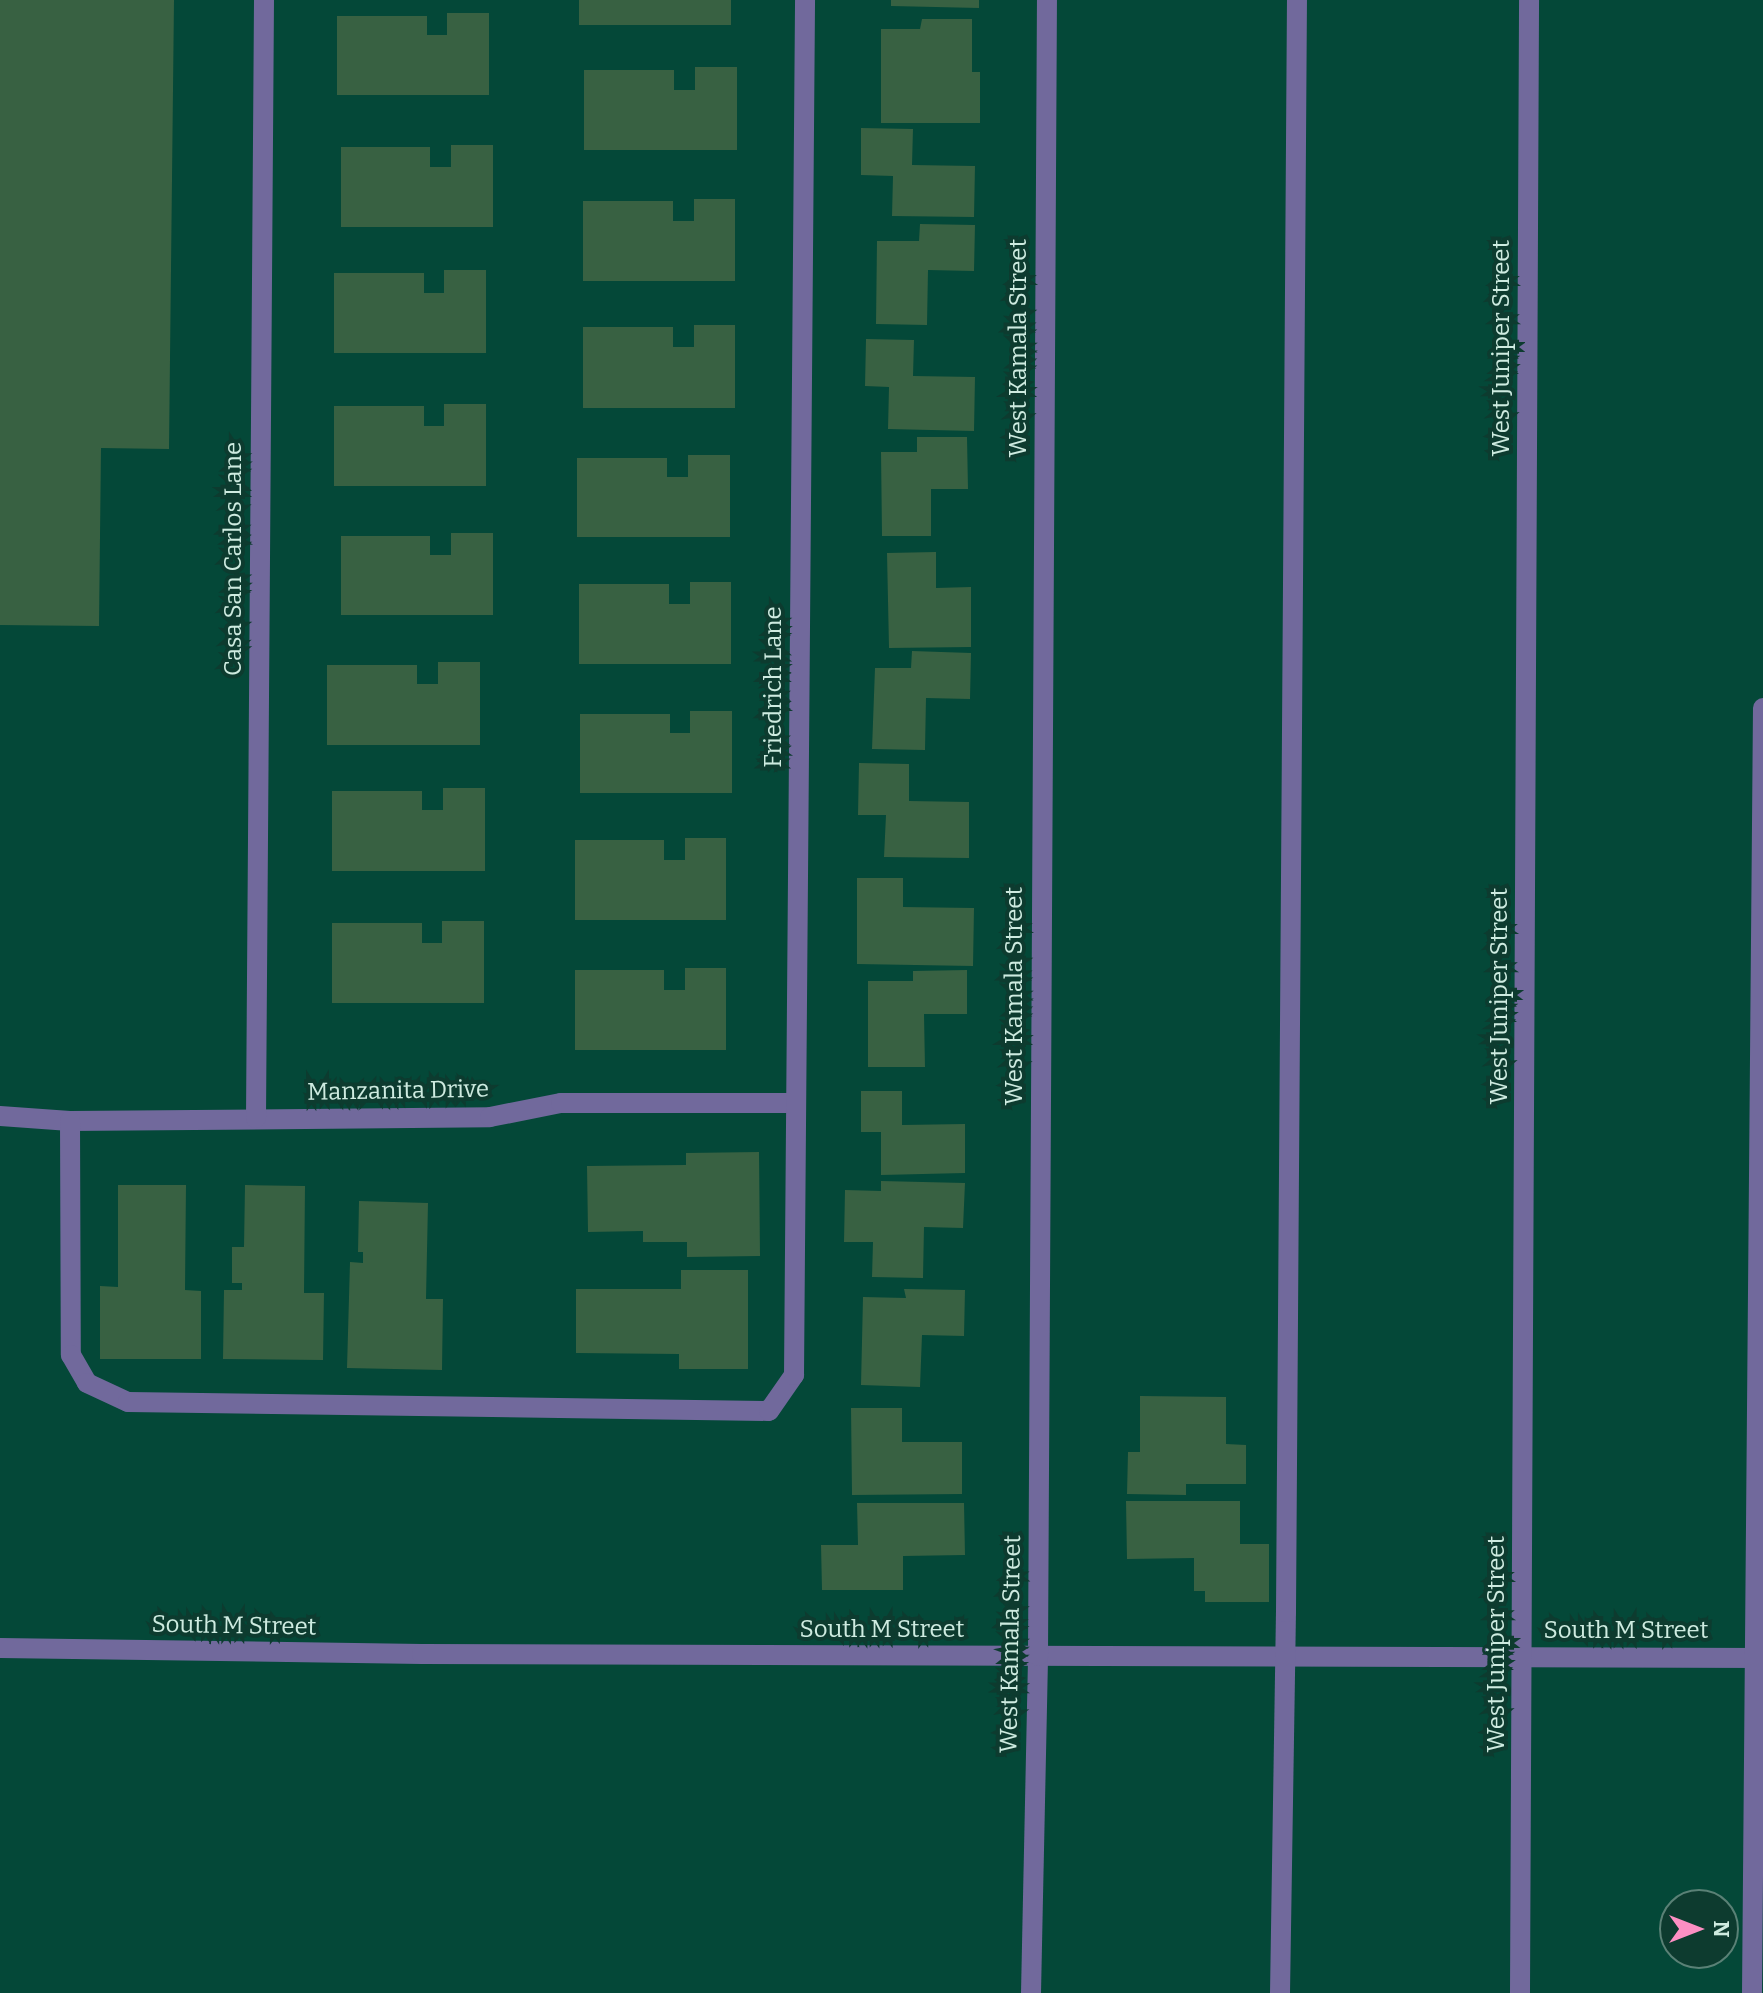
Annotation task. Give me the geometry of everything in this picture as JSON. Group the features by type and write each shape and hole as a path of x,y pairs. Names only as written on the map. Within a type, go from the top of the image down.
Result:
{"street":[{"name":"Casa San Carlos Lane","path":"256,1118 264,0"},
{"name":"Friedrich Lane","path":"70,1121 71,1355 87,1383 128,1402 769,1411 794,1375 805,0"},
{"name":"West Kamala Street","path":"1031,1993 1038,1656 1047,0"},
{"path":"1280,1993 1297,0"},
{"name":"West Juniper Street","path":"1520,1993 1524,1657 1529,0"},
{"path":"1752,1993 1759,1658 1763,708"},
{"name":"Manzanita Drive","path":"0,1116 70,1121 490,1117 561,1103 796,1103"},
{"name":"South M Street","path":"0,1648 1759,1658"}],"building":[{"path":"0,0 174,0 169,449 101,448 99,626 0,625"},
{"path":"579,0 731,0 731,25 579,25"},
{"path":"891,0 979,0 979,8 891,6"},
{"path":"447,13 489,13 489,95 337,95 337,16 427,16 427,35 447,35"},
{"path":"922,19 972,19 972,72 980,72 980,123 881,123 881,29 920,29"},
{"path":"695,67 737,67 737,150 584,150 584,70 674,70 674,90 695,90"},
{"path":"861,128 913,129 912,165 975,166 974,217 892,216 893,176 861,175"},
{"path":"451,145 493,145 493,227 341,227 341,147 430,147 430,167 451,167"},
{"path":"694,199 735,199 735,281 583,281 583,201 673,201 673,221 694,221"},
{"path":"920,224 975,225 974,271 928,270 927,325 876,324 877,241 919,241"},
{"path":"444,270 486,270 486,353 334,353 334,273 424,273 424,293 444,293"},
{"path":"694,325 735,325 735,408 583,408 583,327 673,327 673,347 694,347"},
{"path":"866,339 914,340 913,376 975,377 974,431 888,429 889,387 865,386"},
{"path":"444,404 486,404 486,486 334,486 334,406 424,406 424,426 444,426"},
{"path":"917,437 967,437 968,489 931,489 931,536 882,536 881,452 917,452"},
{"path":"688,455 730,455 730,537 577,537 577,458 667,458 667,477 688,477"},
{"path":"451,533 493,533 493,615 341,615 341,536 430,536 430,555 451,555"},
{"path":"936,552 936,588 971,587 971,647 889,648 887,553"},
{"path":"690,582 731,582 731,664 579,664 579,584 669,584 669,604 690,604"},
{"path":"912,651 971,653 970,699 926,698 925,750 872,749 875,668 911,668"},
{"path":"438,662 480,662 480,745 327,745 327,665 417,665 417,684 438,684"},
{"path":"690,711 732,711 732,793 580,793 580,714 670,714 670,733 690,733"},
{"path":"859,763 909,764 909,801 969,802 969,858 884,857 886,815 858,815"},
{"path":"443,788 485,788 485,871 332,871 332,791 422,791 422,810 443,810"},
{"path":"685,838 726,838 726,920 575,920 575,840 664,840 664,860 685,860"},
{"path":"857,878 903,878 903,907 974,908 973,966 857,964"},
{"path":"442,921 484,921 484,1003 332,1003 332,923 422,923 422,943 442,943"},
{"path":"685,968 726,968 726,1050 575,1050 575,970 664,970 664,990 685,990"},
{"path":"967,970 967,1014 924,1014 925,1067 868,1067 868,981 913,981 913,971"},
{"path":"861,1091 902,1091 902,1125 965,1124 965,1173 881,1175 881,1132 861,1132"},
{"path":"759,1152 760,1256 687,1257 687,1242 643,1242 643,1231 588,1232 587,1166 686,1165 686,1153"},
{"path":"881,1181 965,1183 963,1228 924,1227 923,1278 872,1277 873,1242 844,1242 845,1190 881,1191"},
{"path":"118,1185 186,1185 185,1290 201,1291 201,1359 100,1359 100,1286 118,1287"},
{"path":"245,1185 305,1186 304,1293 324,1293 323,1360 223,1359 224,1290 242,1290 242,1283 232,1283 232,1247 244,1247"},
{"path":"359,1201 428,1203 426,1299 443,1299 442,1370 347,1368 350,1262 363,1263 363,1252 358,1252"},
{"path":"681,1270 748,1270 748,1369 679,1369 679,1354 576,1353 576,1289 681,1289"},
{"path":"904,1289 965,1290 964,1336 922,1335 920,1387 861,1385 863,1297 906,1298"},
{"path":"1140,1396 1226,1397 1226,1444 1246,1445 1246,1484 1186,1484 1186,1495 1127,1494 1128,1452 1140,1452"},
{"path":"851,1408 902,1408 902,1442 962,1442 962,1494 852,1495"},
{"path":"1126,1501 1240,1501 1240,1544 1269,1544 1269,1602 1205,1602 1205,1591 1194,1591 1194,1558 1127,1559"},
{"path":"857,1503 964,1503 965,1555 903,1556 903,1590 822,1590 821,1545 858,1545"}]}
